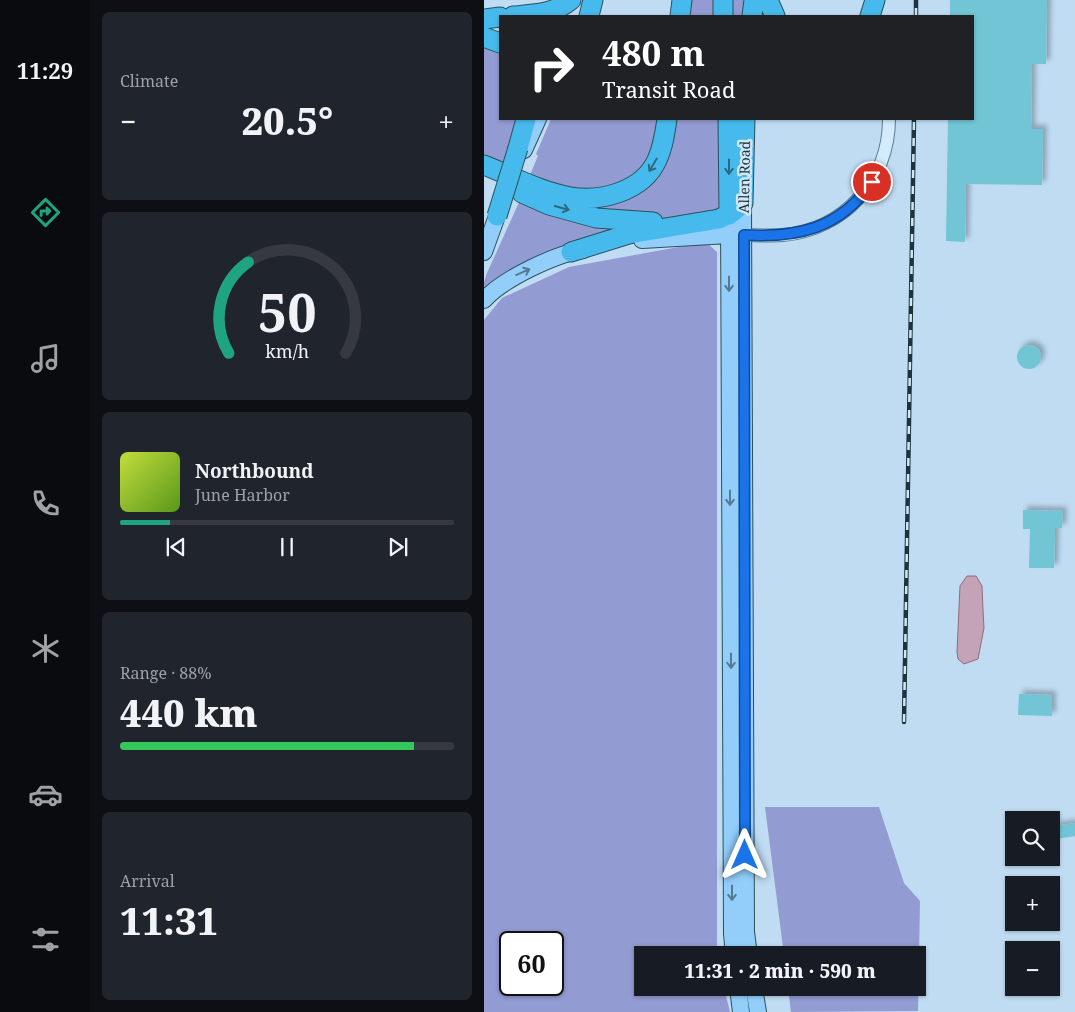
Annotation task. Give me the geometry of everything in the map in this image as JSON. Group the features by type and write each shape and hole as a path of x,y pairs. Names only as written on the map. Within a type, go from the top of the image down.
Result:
{"highway":[{"path":"524,15 547,13 565,6 571,0"},
{"path":"589,15 592,0"},
{"path":"680,15 682,0"},
{"path":"722,0 723,15"},
{"path":"752,15 754,0"},
{"path":"768,0 775,15"},
{"path":"870,15 875,0"},
{"path":"484,19 499,17"},
{"path":"484,37 499,43"},
{"path":"497,216 521,149 526,120"},
{"path":"484,165 542,189 571,197 606,197 624,191 647,175 656,161 663,142 667,120"},
{"name":"Allen Road","path":"728,120 729,215"},
{"name":"Allen Road","path":"743,202 745,120"},
{"path":"484,178 549,204 596,218 686,224"},
{"path":"571,252 629,234 729,215 743,202"}],"main road":[{"path":"584,15 592,0"},
{"path":"521,149 537,120"},
{"name":"Allen Road","path":"733,946 736,235 743,202"},
{"name":"Allen Road","path":"729,215 736,235 746,922 748,946"},
{"path":"485,249 497,216"},
{"path":"484,300 503,283 571,252 639,240 736,235"},
{"path":"739,996 741,1012"},
{"path":"755,996 758,1012"}],"street":[{"path":"879,0 881,15"},
{"path":"736,235 756,230 784,229 802,232 832,221 850,208 864,194 874,179 883,156 889,120"}],"shaded area":[{"path":"690,0 717,0 718,15 688,15"},
{"path":"729,0 745,0 743,15 729,15"},
{"path":"484,44 499,51 499,120 519,120 502,166 484,158"},
{"path":"551,120 663,120 648,162 630,182 581,193 529,177 538,156 536,154"},
{"path":"673,120 722,120 722,210 682,219 624,218 568,202 624,197"},
{"path":"521,198 627,225 484,293 484,282 487,273"},
{"path":"706,242 717,252 717,946 634,946 634,996 726,996 730,1012 484,1012 484,320 502,298 569,267"},
{"path":"967,576 976,576 982,586 984,628 978,659 964,664 958,659 957,652 960,586"},
{"path":"765,807 879,807 904,883 920,901 919,946 783,946"},
{"path":"789,996 918,996 918,1011 791,1012"}],"building":[{"path":"950,0 1047,0 1046,64 1032,64 1031,129 1043,129 1042,185 966,184 965,242 946,241 948,120 974,120 974,15 950,15"},
{"path":"1029,345 1038,348 1041,357 1038,366 1029,369 1020,366 1017,357 1020,348"},
{"path":"1023,510 1063,511 1062,528 1055,528 1054,568 1029,568 1030,529 1023,529"},
{"path":"1019,694 1052,695 1052,716 1018,715"},
{"path":"1076,823 1076,836 1060,838 1060,825"}],"railway":[{"path":"916,0 916,15"},
{"path":"904,722 914,120"}],"route":[{"path":"745,855 744,235 783,235 819,227 832,221 850,208 864,194 872,182"}]}
